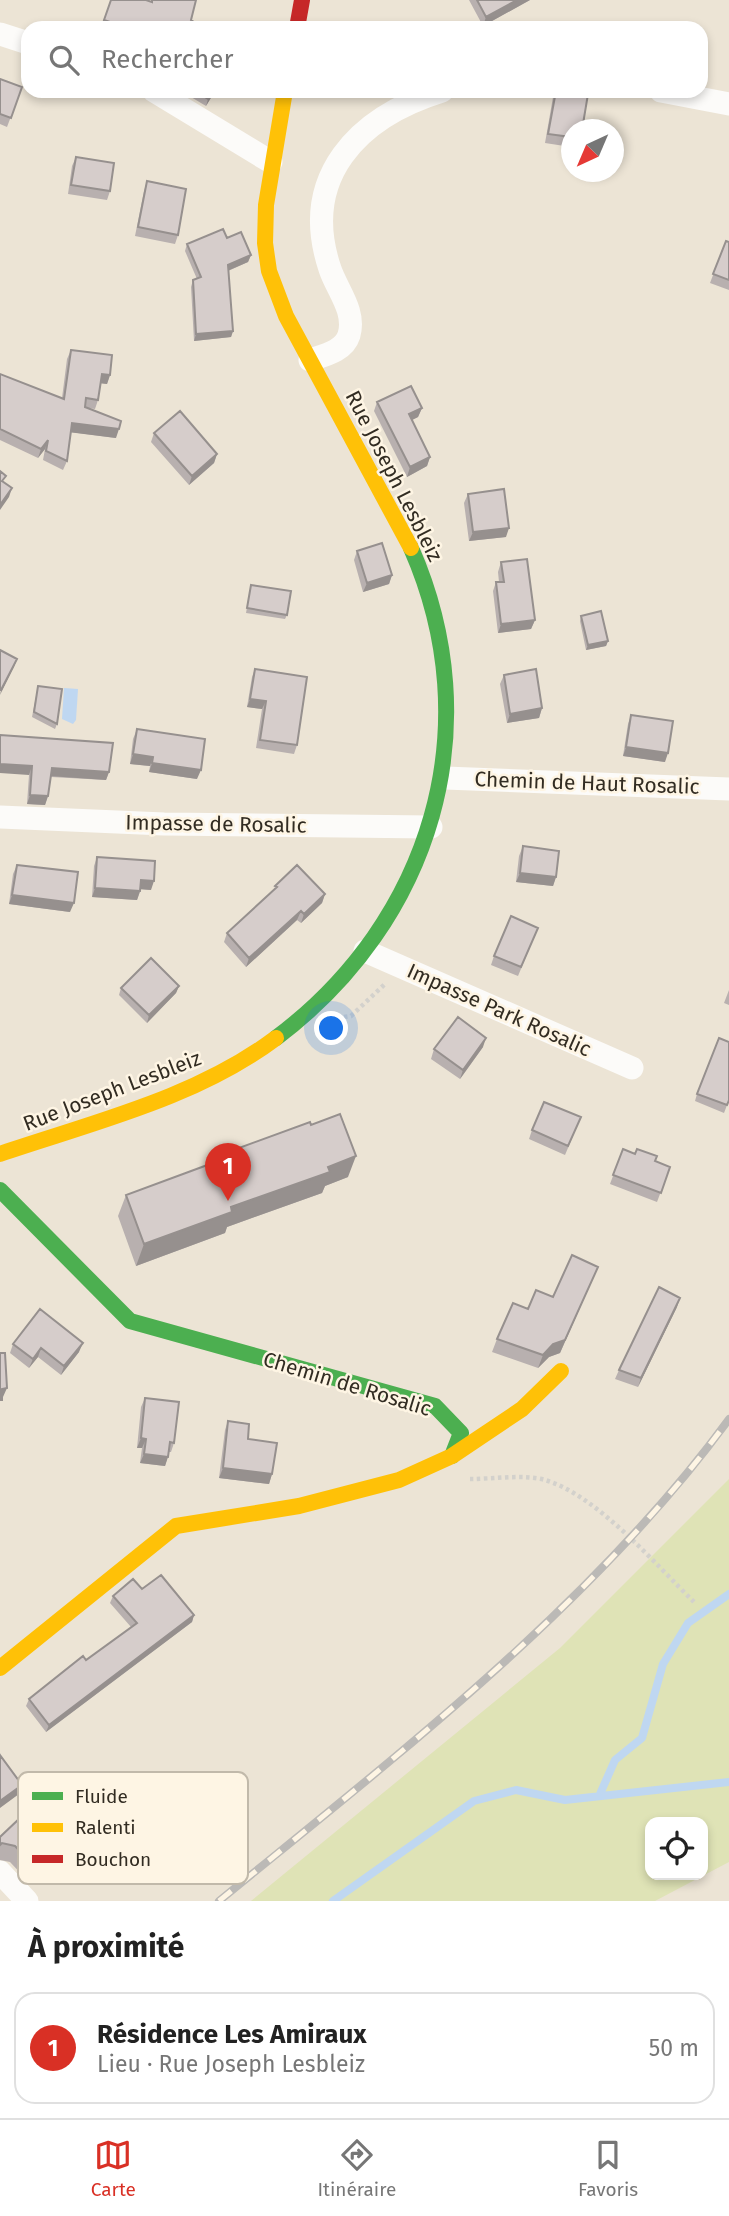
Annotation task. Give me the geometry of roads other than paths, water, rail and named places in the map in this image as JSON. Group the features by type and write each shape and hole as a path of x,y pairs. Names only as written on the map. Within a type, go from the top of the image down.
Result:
{"main road":[{"path":"298,21 302,0"},
{"name":"Rue Joseph Lesbleiz","path":"0,1154 200,1083 246,1059 292,1027 365,951 406,888 431,827 445,778 448,684 435,616 415,557 286,316 272,281 264,245 271,162 284,98"},
{"name":"Chemin de Rosalic","path":"0,1190 54,1241 103,1297 130,1321 435,1406 461,1433 452,1456"},
{"path":"0,1668 176,1526 299,1506 399,1479 452,1456 522,1409 561,1371"}],"street":[{"path":"0,34 21,41"},
{"path":"166,98 271,162"},
{"path":"310,360 339,349 349,335 349,311 330,270 320,231 326,186 336,164 350,144 377,121 427,98"},
{"path":"698,98 729,104"},
{"name":"Chemin de Haut Rosalic","path":"445,778 729,789"},
{"name":"Impasse de Rosalic","path":"0,817 164,824 431,827"},
{"name":"Impasse Park Rosalic","path":"365,951 632,1068"},
{"path":"0,1872 27,1901"}],"water":[{"path":"64,688 78,689 76,720 73,724 62,719"}],"waterway":[{"path":"600,1794 615,1760 642,1738 663,1664 688,1623 729,1594"},
{"path":"333,1901 474,1801 516,1790 565,1800 729,1782"}],"railway":[{"path":"248,1877 422,1734 555,1615 676,1487 729,1419"},
{"path":"219,1901 240,1884"}],"place":[{"name":"Résidence Les Amiraux","path":"228,1201"}]}
